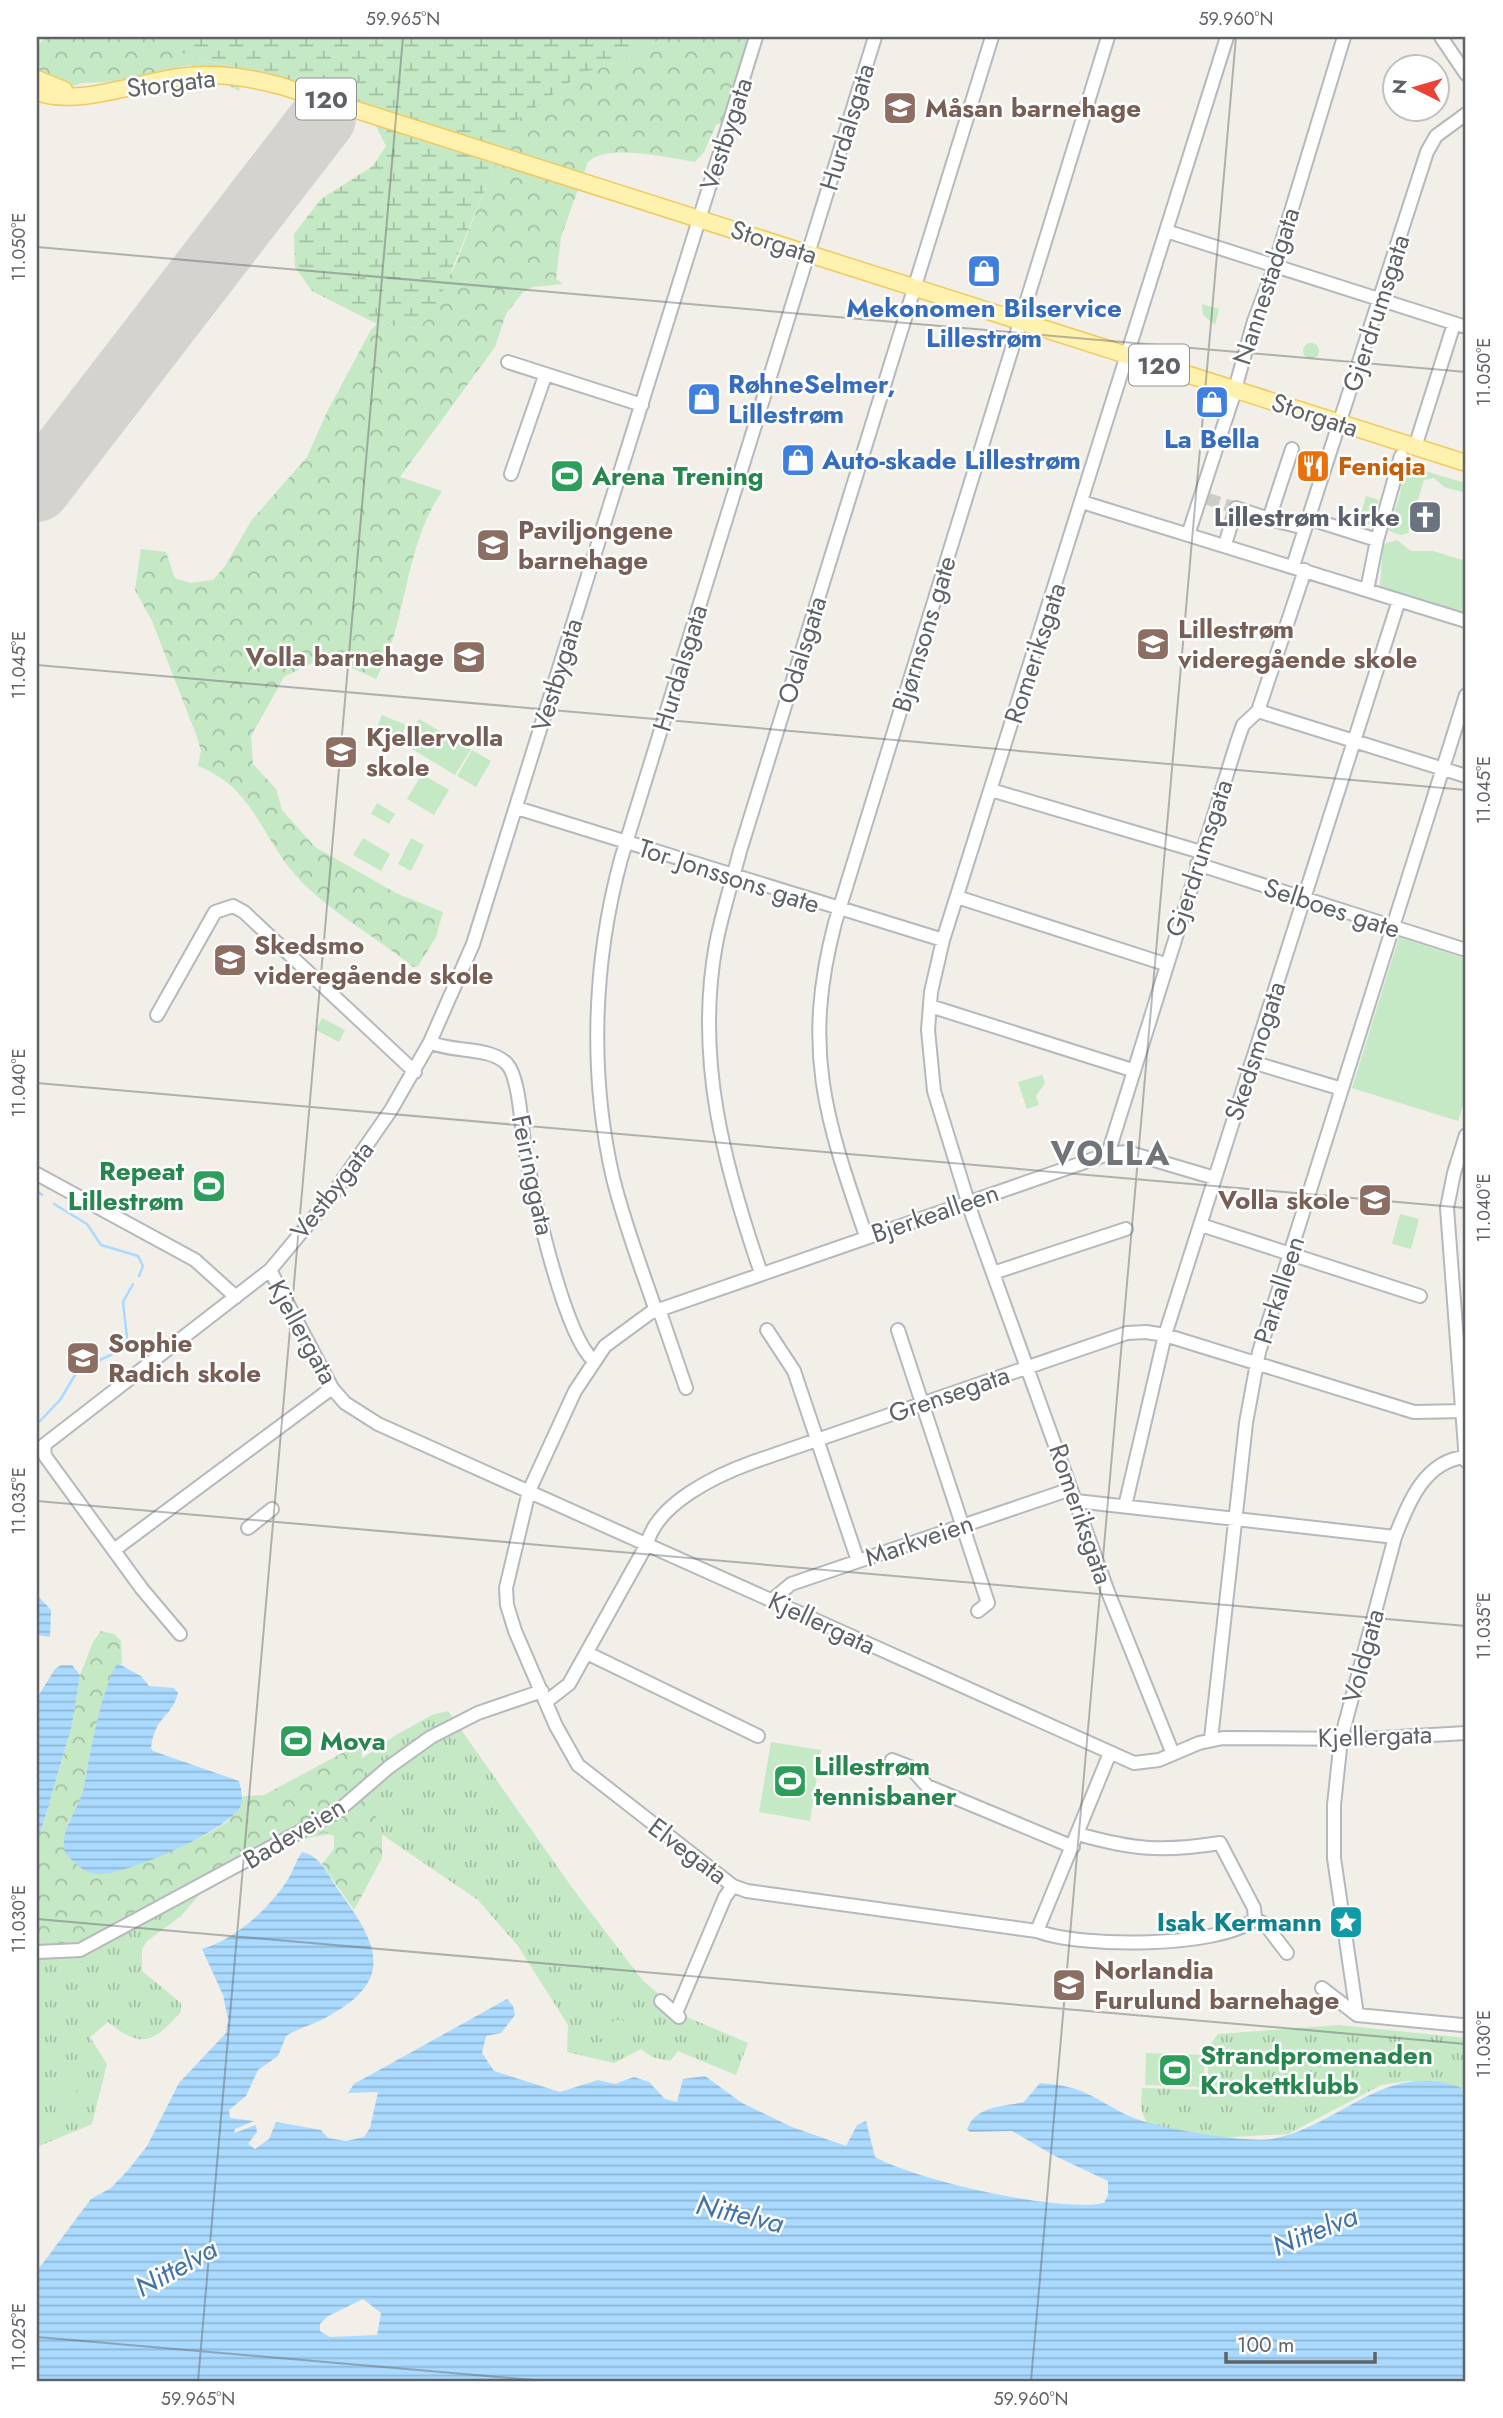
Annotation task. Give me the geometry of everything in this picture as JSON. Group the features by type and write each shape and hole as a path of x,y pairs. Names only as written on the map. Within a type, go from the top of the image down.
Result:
{"main road":[{"name":"Storgata","path":"37,92 75,95 114,91 187,76 254,79 317,96 1340,423 1408,452 1466,463"},
{"name":"Storgata","path":"37,79 75,95"}],"street":[{"name":"Vestbygata","path":"114,1550 45,1456 44,1445 270,1270 362,1153 415,1072 473,944 756,37"},
{"name":"Hurdalsgata","path":"657,1310 613,1177 599,1072 597,1021 603,951 626,843 875,37"},
{"name":"Odalsgata","path":"761,1273 725,1164 710,1067 709,1012 713,963 733,877 992,37"},
{"name":"Bjørnsons gate","path":"866,1236 828,1119 819,1060 823,975 839,910 1108,37"},
{"name":"Romeriksgata","path":"1173,1754 1139,1674 967,1202 932,1081 928,1052 930,1006 943,940 1227,37"},
{"name":"Nannestadgata","path":"1188,534 1344,37"},
{"path":"1441,37 1466,74"},
{"name":"Gjerdrumsgata","path":"1108,1154 1132,1070 1243,725 1258,711 1340,423 1431,144 1443,130 1466,114"},
{"path":"1166,230 1460,326 1408,452 1377,540 1367,590"},
{"path":"508,362 642,405"},
{"path":"511,474 545,376"},
{"path":"1269,519 1292,449"},
{"path":"1082,502 1466,621"},
{"path":"1227,538 1236,508 1297,526"},
{"path":"1317,521 1377,540"},
{"name":"Skedsmogata","path":"1125,1506 1165,1335 1399,600"},
{"name":"Parkalleen","path":"1211,1739 1246,1423 1256,1363 1466,695"},
{"path":"1258,711 1466,776"},
{"name":"Selboes gate","path":"991,790 1199,858 1304,899 1466,950"},
{"name":"Tor Jonssons gate","path":"517,808 839,910 943,940"},
{"path":"957,897 1166,964"},
{"path":"158,1015 215,912 233,906 244,912 415,1072"},
{"path":"930,1006 1132,1070"},
{"name":"Feiringgata","path":"430,1042 498,1058 511,1068 525,1151 554,1268 576,1337 593,1360"},
{"path":"1252,1062 1342,1089"},
{"path":"1466,1135 1447,1208 1461,1325 1460,1412 1466,1459"},
{"name":"Bjerkealleen","path":"529,1491 575,1391 593,1360 620,1332 657,1310 1108,1154 1127,1152 1214,1178"},
{"path":"37,1174 195,1260 236,1297"},
{"path":"1201,1225 1420,1296"},
{"path":"993,1273 1126,1229"},
{"name":"Kjellergata","path":"270,1270 332,1388 345,1404 378,1424 1134,1763 1147,1764 1211,1739 1340,1739 1466,1733"},
{"path":"657,1310 686,1388"},
{"path":"767,1330 794,1371 858,1561"},
{"path":"898,1330 988,1603 978,1612"},
{"name":"Grensegata","path":"544,1696 569,1684 647,1544 650,1531 700,1485 727,1471 1126,1333 1165,1335 1414,1412 1460,1412"},
{"path":"180,1634 114,1550 332,1388"},
{"name":"Voldgata","path":"1357,2015 1333,1840 1340,1739 1395,1537 1405,1513 1432,1470 1448,1458 1466,1459"},
{"name":"Elvegata","path":"529,1491 506,1588 507,1605 515,1631 565,1746 579,1765 733,1886 833,1904 1124,1942 1174,1941 1245,1927 1255,1919"},
{"name":"Markveien","path":"772,1600 791,1584 963,1525 1074,1495 1125,1506 1237,1521 1395,1537"},
{"path":"248,1528 272,1509"},
{"path":"587,1653 758,1736"},
{"name":"Badeveien","path":"37,1952 79,1950 338,1811 389,1767 431,1737 478,1713 544,1696"},
{"path":"1039,1948 1041,1933 1111,1753"},
{"path":"892,1760 910,1766 927,1786 1073,1847"},
{"path":"1078,1834 1120,1846 1150,1850 1220,1843 1254,1908 1255,1919 1265,1924 1287,1953"},
{"path":"661,2001 679,2016 725,1896 733,1886"},
{"path":"1322,1988 1357,2015 1462,2025"}],"green space":[{"path":"45,37 167,37 181,53 242,70 239,91 190,65 110,82 82,83 37,100 37,47"},
{"path":"167,37 664,37 623,59 581,74 512,124 433,315 417,328 377,324 312,291 295,267 294,234 321,199 373,166 386,146 374,122 272,78 181,53"},
{"path":"664,37 749,37 721,123 716,125 704,152 695,162 655,155 609,153 588,162 561,237 556,279 563,284 533,287 523,292 506,314 495,347 400,477 442,491 419,537 395,633 376,679 335,660 314,662 284,677 251,736 253,764 276,789 282,810 315,847 396,893 443,912 436,937 418,966 413,967 340,914 299,879 286,864 245,801 232,787 198,766 201,751 197,737 152,621 135,590 141,549 166,552 175,578 190,583 213,580 225,566 251,521 307,457 327,412 371,330 377,324 417,328 454,268 511,124 581,74 623,59"},
{"path":"1202,304 1219,309 1215,325 1203,315"},
{"path":"1308,343 1314,343 1319,351 1317,357 1308,359 1303,354 1303,348"},
{"path":"1407,466 1466,483 1466,493 1444,487 1434,478 1424,480 1408,533 1400,535 1389,531 1389,527"},
{"path":"1366,496 1379,500 1371,525 1359,521"},
{"path":"1397,540 1411,551 1433,551 1462,560 1466,549 1466,615 1380,588 1383,544"},
{"path":"382,715 406,725 398,742 376,729"},
{"path":"419,719 471,749 455,775 404,744"},
{"path":"472,750 491,761 476,787 457,776"},
{"path":"422,774 449,790 434,815 407,799"},
{"path":"377,803 395,814 389,824 371,814"},
{"path":"363,838 390,854 381,871 353,855"},
{"path":"411,838 424,845 411,871 398,864"},
{"path":"1399,937 1466,959 1466,1097 1458,1121 1352,1088"},
{"path":"322,1018 345,1030 339,1042 316,1030"},
{"path":"1042,1075 1045,1083 1036,1096 1039,1105 1027,1109 1018,1082"},
{"path":"1400,1214 1419,1219 1411,1249 1392,1244"},
{"path":"101,1631 114,1634 121,1641 122,1664 117,1663 81,1801 68,1823 103,1874 149,1859 205,1835 229,1820 238,1809 243,1796 264,1795 361,1743 364,1785 382,1833 382,1858 354,1910 322,1864 334,1849 334,1836 324,1832 263,1856 209,1890 95,1943 37,1950 37,1844 72,1725 80,1675 93,1642"},
{"path":"448,1711 573,1889 643,1981 687,2017 748,2043 736,2075 678,2051 670,2061 652,2057 641,2049 614,2063 567,2052 568,2025 518,1946 478,1900 371,1827 295,1840 199,1895 181,1916 147,1941 142,1949 142,1971 181,2003 181,2012 163,2030 147,2039 130,2036 108,2022 90,2037 107,2064 92,2124 37,2147 37,1947 287,1810 396,1735 432,1715"},
{"name":"Lillestrøm tennisbaner","path":"771,1742 821,1750 810,1821 759,1812"},
{"path":"620,2019 625,2022 630,2037 621,2038 623,2046 611,2050 606,2038 598,2039 598,2027"},
{"path":"1339,2025 1466,2038 1466,2102 1463,2089 1440,2082 1407,2081 1381,2085 1288,2134 1214,2138 1150,2133 1141,2108 1142,2088 1207,2090 1209,2046 1218,2034"},
{"name":"Strandpromenaden Krokettklubb","path":"1146,2053 1205,2055 1203,2087 1145,2085"},
{"path":"57,2085 77,2086 75,2120 55,2118"}],"water":[{"path":"37,1595 51,1610 50,1637 37,1635"},
{"path":"117,1663 141,1676 149,1686 174,1688 178,1693 156,1729 151,1748 153,1751 239,1781 242,1800 232,1817 197,1839 130,1868 99,1874 84,1870 66,1854 64,1838 82,1795 101,1707"},
{"path":"61,1665 72,1665 80,1675 72,1725 37,1844 37,1698 55,1669"},
{"name":"Nittelva","path":"302,1852 315,1858 325,1869 354,1913 365,1931 374,1962 371,1977 362,1991 347,2005 286,2036 278,2056 258,2070 246,2096 229,2110 230,2118 254,2121 235,2129 234,2133 256,2125 257,2132 248,2144 255,2149 269,2139 276,2122 321,2130 328,2138 346,2141 364,2137 370,2128 378,2092 348,2093 354,2084 507,1999 513,2006 515,2015 501,2033 486,2036 482,2053 494,2071 560,2092 598,2080 615,2084 634,2077 649,2082 665,2099 677,2102 683,2079 705,2076 742,2103 792,2127 846,2146 857,2125 866,2121 875,2157 895,2166 953,2184 1022,2199 1055,2203 1104,2203 1108,2195 1108,2181 1053,2155 1012,2131 970,2132 967,2129 971,2121 984,2111 1024,2102 1040,2083 1078,2090 1141,2121 1221,2137 1259,2140 1297,2132 1387,2088 1410,2082 1435,2081 1462,2088 1466,2110 1466,2381 37,2381 37,2271 91,2199 111,2188 129,2169 147,2146 179,2083 226,2033 228,2019 223,1995 202,1949 226,1939 260,1913 287,1881","holes":["363,2299 381,2313 377,2335 330,2337 320,2331 320,2324 328,2316"]}],"waterway":[{"path":"37,1191 42,1195"},
{"path":"54,1204 87,1224 101,1245 138,1256 143,1266 139,1276"},
{"path":"39,1422 60,1400 78,1370 115,1353 127,1338 123,1302 133,1284"}],"runway":[{"path":"37,489 323,118"}],"tunnel":[{"path":"1208,499 1236,508"}],"place":[{"name":"Måsan barnehage","path":"900,108"},
{"name":"Mekonomen Bilservice Lillestrøm","path":"984,271"},
{"name":"RøhneSelmer, Lillestrøm","path":"704,399"},
{"name":"La Bella","path":"1212,402"},
{"name":"Auto-skade Lillestrøm","path":"798,460"},
{"name":"Feniqia","path":"1313,466"},
{"name":"Arena Trening","path":"567,476"},
{"name":"Lillestrøm kirke","path":"1425,517"},
{"name":"Paviljongene barnehage","path":"493,545"},
{"name":"Lillestrøm videregående skole","path":"1153,644"},
{"name":"Volla barnehage","path":"469,657"},
{"name":"Kjellervolla skole","path":"341,752"},
{"name":"Skedsmo videregående skole","path":"230,960"},
{"name":"Repeat Lillestrøm","path":"209,1186"},
{"name":"Volla skole","path":"1375,1200"},
{"name":"Sophie Radich skole","path":"83,1358"},
{"name":"Mova","path":"296,1741"},
{"name":"Lillestrøm tennisbaner","path":"790,1781"},
{"name":"Isak Kermann","path":"1346,1922"},
{"name":"Norlandia Furulund barnehage","path":"1069,1985"},
{"name":"Strandpromenaden Krokettklubb","path":"1175,2070"}],"district":[{"name":"VOLLA","path":"1111,1153"}]}
